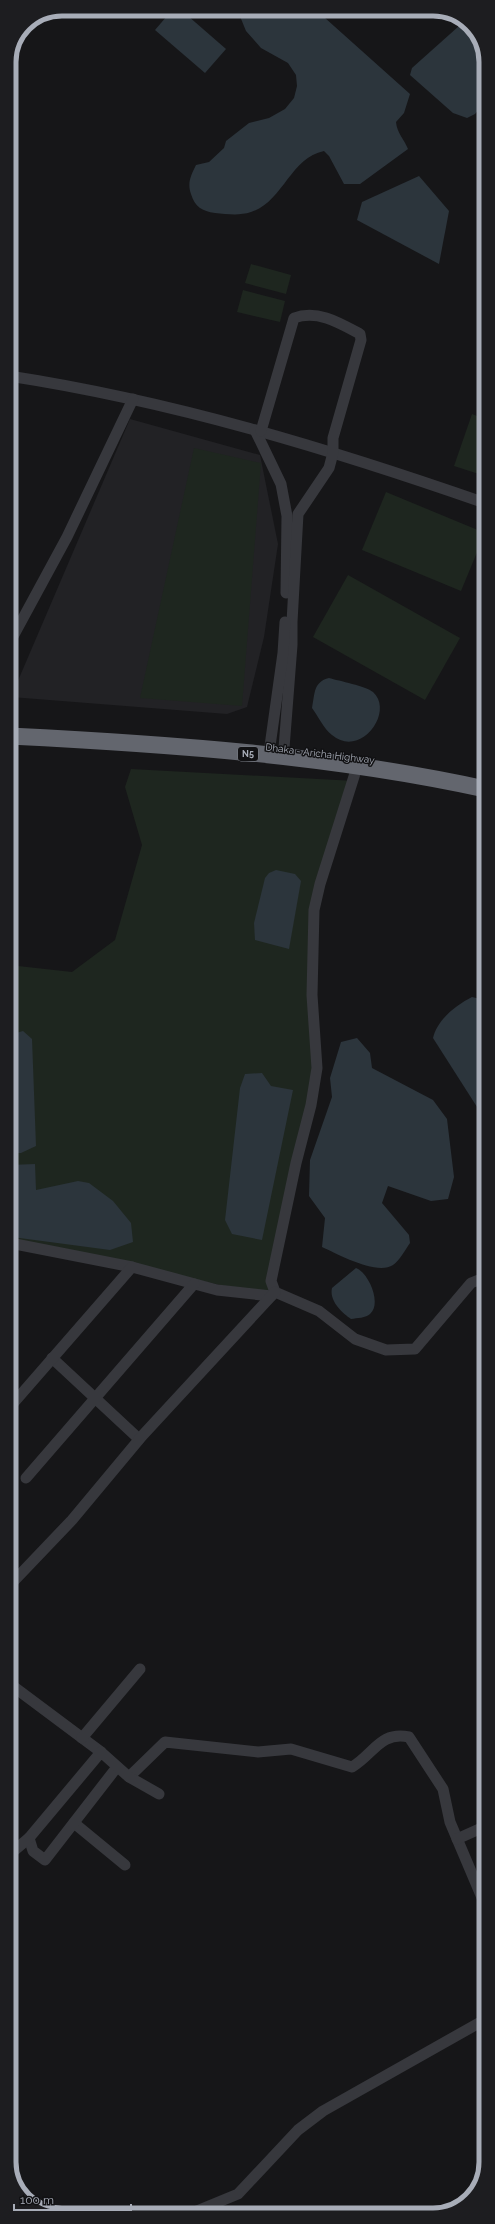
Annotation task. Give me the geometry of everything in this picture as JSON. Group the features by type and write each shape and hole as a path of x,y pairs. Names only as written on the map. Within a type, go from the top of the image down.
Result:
{"highway":[{"name":"Dhaka - Aricha Highway","path":"16,729 277,747 378,760 479,778"},
{"name":"N5","path":"16,736 200,748 357,767 449,781 479,788"}],"street":[{"path":"304,314 333,320 360,334 361,340 333,438 333,453 329,468 298,514 292,645 277,747 287,580 287,516 281,484 258,430 294,318 304,314"},
{"path":"16,377 179,408 333,453 479,501"},
{"path":"16,631 67,537 133,399"},
{"path":"273,1294 271,1281 296,1162 312,1105 317,1068 312,995 314,910 320,884 357,767"},
{"path":"16,1244 132,1267 217,1290 273,1294 319,1311 355,1339 386,1350 415,1349 471,1283 479,1280"},
{"path":"16,1400 132,1267"},
{"path":"26,1478 96,1399 194,1284"},
{"path":"16,1579 72,1520 139,1439 273,1294"},
{"path":"52,1358 139,1439"},
{"path":"82,1738 140,1669"},
{"path":"16,1688 101,1752 129,1777 159,1794"},
{"path":"129,1777 165,1742 258,1752 291,1749 352,1767 388,1738 397,1734 403,1735 409,1737 417,1747 443,1789 450,1822 479,1891"},
{"path":"16,1849 29,1838 101,1752"},
{"path":"29,1838 33,1851 45,1860 117,1767"},
{"path":"74,1823 125,1865"},
{"path":"457,1839 479,1829"},
{"path":"204,2208 238,2194 298,2130 323,2111 479,2023"}],"shaded area":[{"path":"167,16 188,16 226,49 205,73 155,30"},
{"path":"240,16 323,16 410,94 404,113 396,122 399,133 408,149 360,184 344,184 329,156 324,151 312,155 303,162 271,199 262,207 251,212 238,214 210,212 200,208 193,198 189,186 191,176 196,165 209,162 224,148 226,141 249,123 269,118 285,109 294,98 297,86 296,75 288,63 261,48 246,31"},
{"path":"459,26 463,27 473,39 477,47 479,62 479,109 475,114 467,118 453,113 410,75 412,68"},
{"path":"419,176 449,211 439,264 357,220 362,202"},
{"path":"251,264 291,275 286,294 245,283"},
{"path":"243,290 285,301 280,322 237,312"},
{"path":"472,414 479,417 479,474 454,466"},
{"path":"130,419 260,455 278,544 264,637 247,707 227,714 16,697 16,685"},
{"path":"194,448 261,463 242,706 140,698"},
{"path":"386,492 479,531 479,548 461,591 362,550"},
{"path":"348,575 460,638 425,700 313,637"},
{"path":"329,678 370,690 379,701 380,711 377,721 371,730 363,737 353,741 343,741 332,735 312,708 314,693 317,686 320,682"},
{"path":"131,769 355,781 314,910 314,1089 271,1296 16,1240 16,966 72,972 115,940 142,845 125,787"},
{"path":"276,870 295,874 301,881 289,949 255,940 254,923 265,878 269,873"},
{"path":"472,997 479,999 479,1110 433,1038 435,1031 443,1019 460,1004"},
{"path":"23,1031 32,1039 36,1146 21,1153 16,1153 16,1033"},
{"path":"357,1038 370,1053 372,1068 433,1100 447,1119 454,1177 448,1199 431,1201 388,1186 382,1203 409,1235 410,1243 396,1263 386,1268 377,1268 358,1263 322,1247 325,1218 309,1196 310,1160 332,1097 330,1078 341,1042"},
{"path":"262,1073 271,1086 293,1090 262,1240 232,1234 225,1220 240,1088 245,1074"},
{"path":"35,1164 36,1190 78,1181 89,1183 113,1201 131,1223 133,1242 110,1250 16,1238 16,1165"},
{"path":"356,1268 361,1271 369,1282 375,1303 370,1314 361,1318 351,1319 340,1310 334,1302 332,1297 332,1288"}]}
